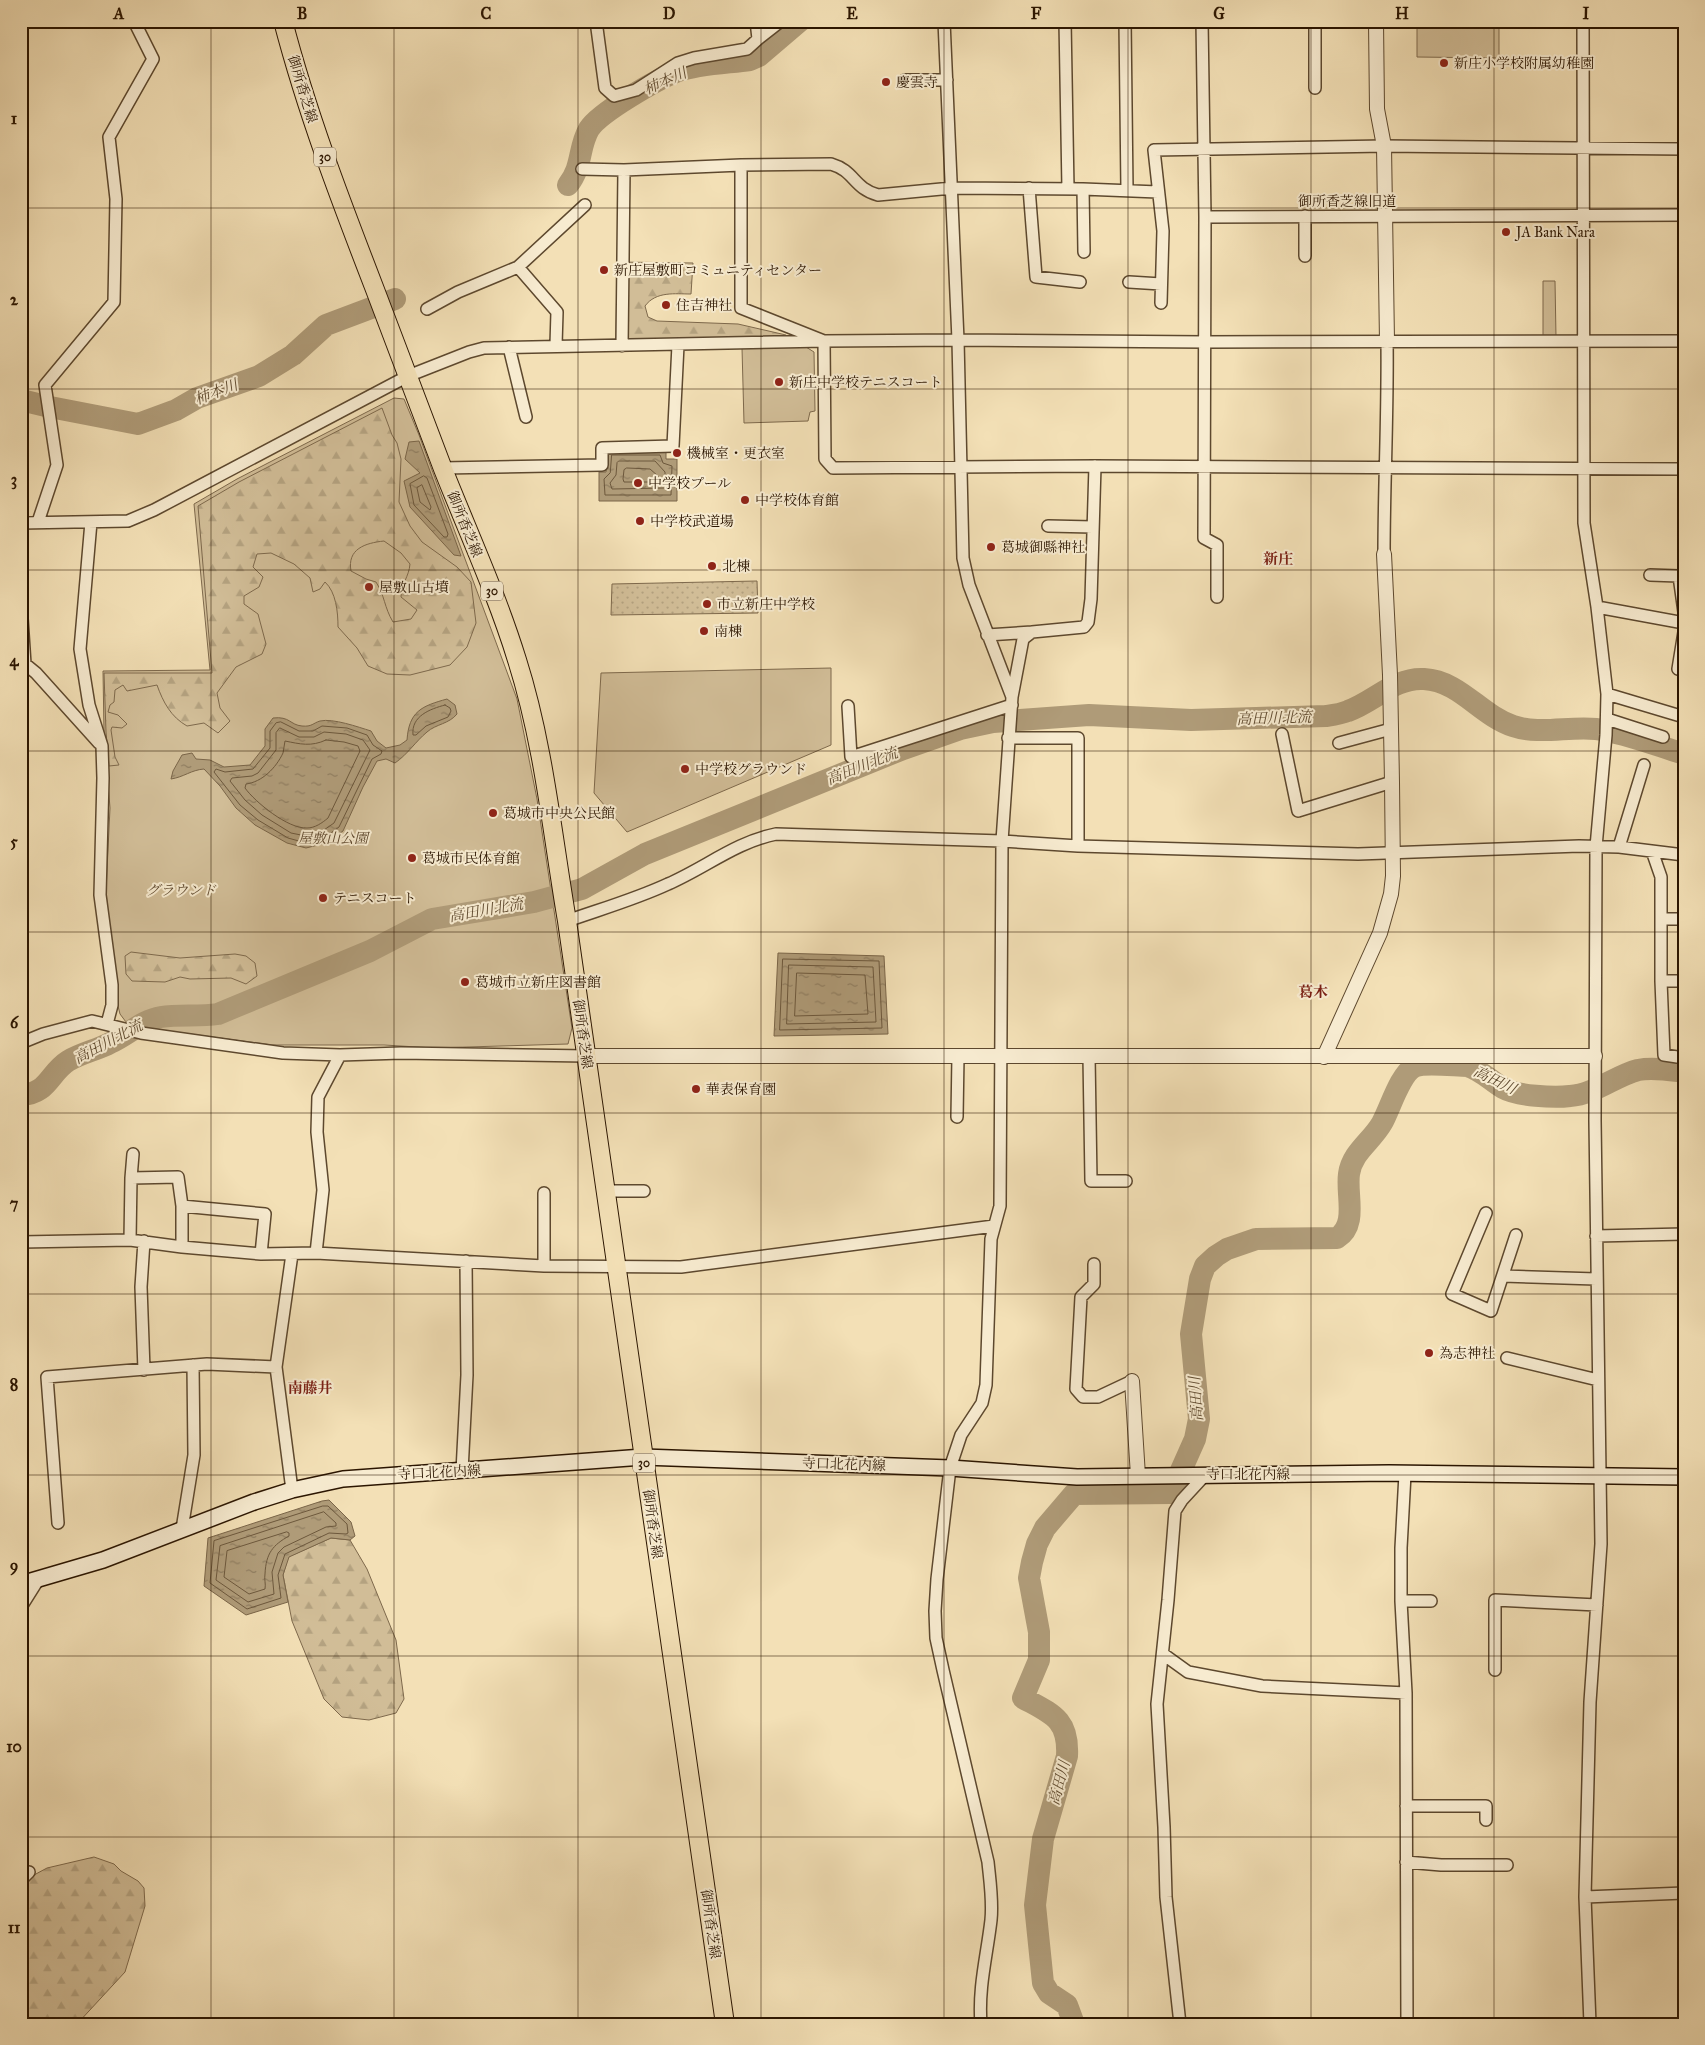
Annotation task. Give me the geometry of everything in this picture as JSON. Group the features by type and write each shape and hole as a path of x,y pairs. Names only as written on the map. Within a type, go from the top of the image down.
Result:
{"main road":[{"name":"御所香芝線","path":"283,21 306,104 382,310 503,619 527,693 546,779 726,2024"},
{"name":"寺口北花内線","path":"21,1584 103,1560 254,1502 292,1490 343,1480 643,1457 950,1468 1077,1477 1189,1474 1405,1474 1684,1477"}],"street":[{"path":"38,522 57,464 45,385 114,302 116,198 109,137 153,59 134,21"},
{"path":"596,21 604,88 614,96 636,90 678,63 694,58 747,50 781,21"},
{"path":"756,21 758,39"},
{"path":"944,21 958,340 963,558 969,585 1012,704"},
{"path":"1065,21 1068,189"},
{"path":"1125,21 1127,190"},
{"path":"1202,21 1205,217 1204,538 1217,545 1218,597"},
{"path":"1315,21 1315,88"},
{"path":"1324,1056 1376,942 1387,912 1393,876 1390,675 1384,554 1384,467 1388,417 1386,216 1384,146 1377,109 1376,21"},
{"path":"1583,21 1584,468 1586,540 1597,607 1607,694 1606,735 1596,847 1596,1279 1601,1544 1590,1702 1586,1897 1590,2024"},
{"path":"905,80 947,80"},
{"path":"1161,303 1163,231 1154,150 1384,146 1684,149"},
{"path":"582,169 624,170 741,165 831,164 842,167 851,174 858,186 867,192 878,195 952,188 1084,189 1158,192"},
{"path":"741,165 741,308 824,341"},
{"path":"622,346 624,170"},
{"path":"1029,188 1036,277 1080,282"},
{"path":"1084,189 1084,252"},
{"path":"426,309 458,292 518,267 585,205"},
{"name":"御所香芝線旧道","path":"1205,217 1684,215"},
{"path":"1305,216 1305,256"},
{"path":"518,267 557,312 556,346"},
{"path":"1128,282 1162,284"},
{"path":"21,523 128,521 154,510 408,376 484,348 510,346 958,340 1205,342 1684,341"},
{"path":"824,341 825,459 833,468 1095,466 1684,469"},
{"path":"443,468 602,465 602,448 673,446 678,345"},
{"path":"510,346 526,417"},
{"path":"987,635 1084,627 1088,622 1095,466"},
{"path":"91,522 80,649 89,705 102,746 100,895 112,1005 107,1024"},
{"path":"1048,526 1093,527"},
{"path":"1650,575 1682,576 1684,612"},
{"path":"21,604 25,664 36,673 102,746"},
{"path":"1597,607 1684,623"},
{"path":"980,2024 980,1986 991,1919 992,1895 988,1862 943,1670 936,1629 937,1579 950,1468 961,1435 985,1395 991,1239 1000,1206 1002,841 1008,738 1023,639 1032,632"},
{"path":"1678,669 1684,632"},
{"path":"21,675 36,673"},
{"path":"1607,694 1684,717"},
{"path":"848,706 851,757 1012,704"},
{"path":"1607,719 1663,737"},
{"path":"1339,743 1391,729"},
{"path":"1282,734 1298,811 1392,782"},
{"path":"1008,738 1078,738 1078,846"},
{"path":"1619,847 1644,765"},
{"path":"567,921 668,884 740,845 759,838 793,834 1002,841 1078,846 1358,854 1619,847 1684,855"},
{"path":"1652,851 1661,877 1661,981 1664,1055 1684,1058"},
{"path":"1661,918 1684,919"},
{"path":"1661,981 1684,981"},
{"path":"21,1043 43,1034 92,1021 141,1032 283,1053 340,1055 401,1053 586,1056 1595,1056"},
{"path":"316,1253 323,1190 317,1132 318,1096 340,1055"},
{"path":"957,1117 958,1056"},
{"path":"1089,1056 1090,1181 1126,1181"},
{"path":"130,1240 133,1154"},
{"path":"131,1178 178,1177 182,1206 182,1248"},
{"path":"605,1191 644,1191"},
{"path":"544,1193 544,1266"},
{"path":"182,1206 264,1214 261,1254"},
{"path":"1486,1214 1452,1294 1491,1311 1516,1235"},
{"path":"21,1242 130,1240 182,1248 261,1254 316,1253 544,1266 663,1267 702,1265 994,1226"},
{"path":"1596,1236 1684,1234"},
{"path":"144,1241 141,1287 144,1370"},
{"path":"292,1254 276,1367 292,1490"},
{"path":"462,1471 467,1375 466,1261"},
{"path":"1094,1264 1094,1284 1081,1297 1076,1389 1083,1397 1098,1397 1132,1382 1138,1476"},
{"path":"1503,1276 1596,1279"},
{"path":"1507,1358 1598,1380"},
{"path":"58,1523 47,1377 207,1364 276,1367"},
{"path":"182,1529 194,1455 193,1365"},
{"path":"1180,2024 1164,1871 1164,1827 1157,1704 1175,1511 1182,1500 1206,1474"},
{"path":"1405,1474 1401,1548 1401,1601 1406,1693 1407,2024"},
{"path":"21,1607 38,1580"},
{"path":"1495,1670 1495,1600 1597,1604"},
{"path":"1401,1601 1431,1601"},
{"path":"1163,1654 1188,1672 1262,1686 1406,1693"},
{"path":"1406,1806 1486,1806 1486,1820"},
{"path":"1406,1862 1441,1865 1507,1865"},
{"path":"1586,1897 1684,1893"}],"green space":[{"path":"1417,21 1499,21 1499,58 1417,57"},
{"path":"617,262 693,263 691,294 666,294 649,301 645,306 648,317 657,321 738,324 786,335 786,340 616,342"},
{"path":"1543,281 1555,281 1556,337 1543,337"},
{"name":"新庄中学校テニスコート","path":"806,347 814,352 815,411 810,412 808,421 744,423 742,348"},
{"name":"屋敷山公園","path":"394,398 404,399 419,435 517,699 537,799 572,1028 568,1044 434,1048 384,1045 272,1045 183,1033 123,1028 126,1022 120,1014 117,1002 106,891 110,808 104,732 103,671 210,670 194,504 237,479"},
{"path":"382,408 397,443 401,459 399,502 410,526 422,542 457,567 471,582 476,623 467,647 450,665 410,675 387,674 368,666 357,648 338,627 337,609 329,586 325,582 320,589 313,592 310,578 294,564 271,553 257,554 253,567 263,577 259,587 244,596 244,604 258,614 266,644 262,654 236,667 217,693 220,708 230,721 218,733 204,723 187,726 168,709 157,685 127,691 123,685 115,690 114,702 110,705 108,712 118,715 127,724 122,728 112,727 115,757 119,765 109,766 104,673 212,673 198,506 239,482","holes":["384,541 401,553 410,564 401,597 417,610 411,619 393,622 376,582 351,571 350,563 355,552 370,543"]},
{"path":"757,581 758,613 611,615 612,584"},
{"name":"中学校グラウンド","path":"831,668 831,745 627,832 594,793 601,673"},
{"path":"131,952 180,958 235,954 246,956 255,963 257,976 246,984 231,978 190,979 180,977 165,982 132,981 126,974 125,956"},
{"path":"331,1538 350,1540 367,1569 396,1640 404,1699 396,1713 369,1720 342,1717 324,1699 292,1621 283,1575 288,1557"},
{"path":"94,1857 114,1864 121,1871 138,1881 144,1888 145,1906 125,1972 77,2024 21,2024 21,1882 47,1868"}],"water":[{"path":"419,441 461,556 454,555 410,507 404,481 420,473 405,459 409,442"},
{"name":"中学校プール","path":"606,450 666,450 666,459 677,459 677,501 599,501 599,472 606,472"},
{"path":"447,699 455,705 457,714 450,720 427,732 395,763 386,759 377,761 343,831 326,843 306,848 287,843 255,825 236,808 220,786 204,769 171,779 173,771 182,755 192,753 196,759 210,760 224,767 250,765 265,746 265,729 273,718 283,718 302,726 325,720 353,725 371,731 377,741 386,748 400,745 407,740 411,722 418,711 430,704"},
{"path":"778,953 884,956 888,1034 774,1036"},
{"path":"329,1500 351,1522 355,1536 350,1540 331,1538 289,1557 283,1575 288,1602 246,1615 204,1586 208,1538"}],"waterway":[{"name":"柿本川","path":"568,185 576,171 583,143 589,129 617,105 644,88 678,71 704,65 750,60 759,56 800,21"},
{"name":"柿本川","path":"21,400 138,424 176,410 197,398 259,376 293,355 326,325 395,299"},
{"name":"高田川北流","path":"21,1095 30,1094 43,1087 68,1061 100,1048 141,1024 154,1019 168,1016 218,1014 370,951 432,919 534,902 582,889 645,854 903,749 960,729 993,722 1089,715 1191,720 1326,716 1343,713 1358,707 1404,682 1413,679 1424,679 1437,681 1448,686 1501,721 1523,729 1596,729 1629,736 1684,754"},
{"name":"高田川","path":"1074,2024 1067,2005 1049,1993 1043,1983 1035,1905 1043,1839 1067,1756 1067,1744 1062,1726 1057,1719 1023,1698 1039,1660 1039,1632 1029,1578 1037,1544 1045,1528 1074,1494 1171,1493 1195,1439 1199,1419 1191,1334 1200,1279 1205,1266 1227,1249 1256,1239 1337,1238 1343,1232 1349,1218 1348,1182 1354,1159 1382,1123 1400,1084 1414,1067 1432,1064 1467,1066 1477,1070 1509,1091 1526,1095 1555,1097 1579,1095 1638,1070 1655,1069 1684,1072"}],"place":[{"name":"新庄小学校附属幼稚園","path":"1444,63"},
{"name":"慶雲寺","path":"886,82"},
{"name":"JA Bank Nara","path":"1506,232"},
{"name":"新庄屋敷町コミュニティセンター","path":"604,270"},
{"name":"住吉神社","path":"666,305"},
{"name":"新庄中学校テニスコート","path":"779,382"},
{"name":"機械室・更衣室","path":"677,453"},
{"name":"中学校プール","path":"638,483"},
{"name":"中学校体育館","path":"745,500"},
{"name":"中学校武道場","path":"640,521"},
{"name":"葛城御縣神社","path":"991,547"},
{"name":"北棟","path":"712,566"},
{"name":"屋敷山古墳","path":"369,587"},
{"name":"市立新庄中学校","path":"707,604"},
{"name":"南棟","path":"704,631"},
{"name":"中学校グラウンド","path":"685,769"},
{"name":"葛城市中央公民館","path":"493,813"},
{"name":"葛城市民体育館","path":"412,858"},
{"name":"テニスコート","path":"323,898"},
{"name":"葛城市立新庄図書館","path":"465,982"},
{"name":"華表保育園","path":"696,1089"},
{"name":"為志神社","path":"1429,1353"}],"district":[{"name":"新庄","path":"1278,559"},
{"name":"葛木","path":"1313,992"},
{"name":"南藤井","path":"310,1388"}],"park label":[{"name":"グラウンド","path":"181,890"}]}
